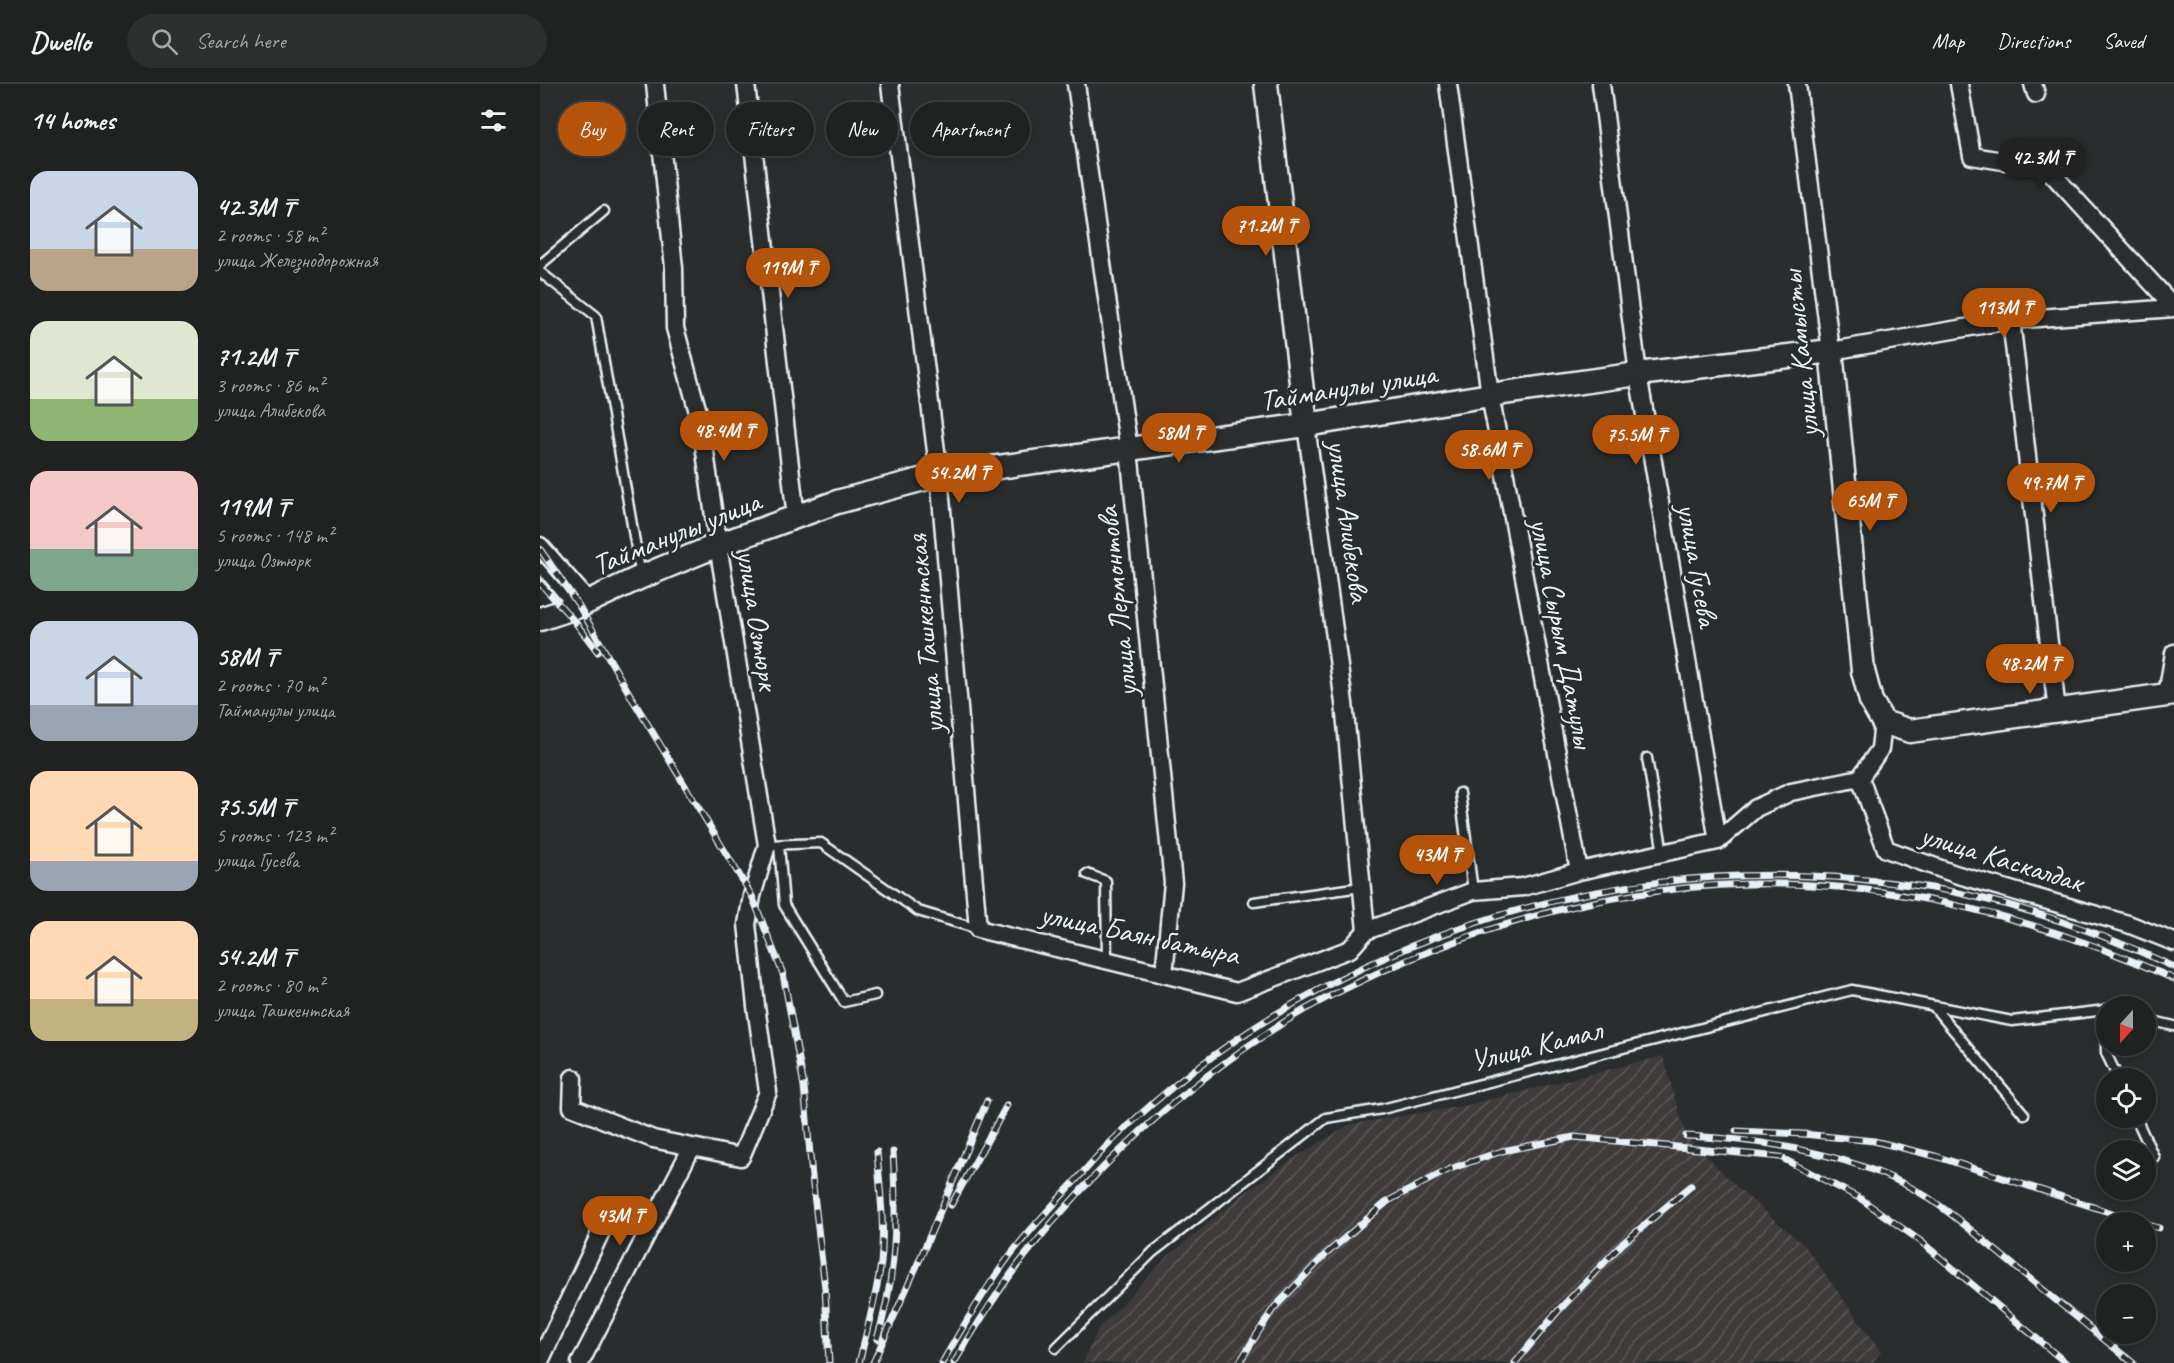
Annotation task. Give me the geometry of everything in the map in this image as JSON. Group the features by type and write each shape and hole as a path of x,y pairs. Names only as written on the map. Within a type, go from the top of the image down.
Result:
{"street":[{"name":"улица Озтюрк","path":"655,84 674,268 675,328 701,423 718,545 773,845"},
{"name":"улица Озтюрк","path":"746,84 796,518"},
{"name":"улица Ташкентская","path":"890,84 939,475 978,929"},
{"name":"улица Лермонтова","path":"1076,84 1129,450 1173,883 1164,974"},
{"name":"улица Алибекова","path":"1266,84 1306,425 1344,703 1365,931"},
{"name":"улица Сырым Датулы","path":"1448,84 1490,395 1579,870"},
{"name":"улица Гусева","path":"1601,84 1638,374 1718,841"},
{"name":"улица Камысты","path":"1797,84 1831,351 1863,671 1871,701 1883,722"},
{"path":"1959,84 1972,156 2003,161 2033,153 2174,307"},
{"path":"1831,351 2011,320 2174,307"},
{"path":"2011,320 2057,711"},
{"name":"Тайманулы улица","path":"540,619 581,605 718,545 837,502 939,475 1306,425 1638,374 1831,351"},
{"path":"540,546 581,605"},
{"path":"1860,778 1880,749 1883,722 1910,731 2171,694 2174,653"},
{"name":"улица Баян батыра","path":"978,929 1237,992 1350,949 1365,931 1473,891 1523,887 1579,870 1718,841 1756,808 1791,792 1860,778"},
{"name":"улица Каскалдак","path":"1860,778 1886,849 1955,874 2128,924 2174,942"},
{"path":"573,1078 572,1107 653,1139 741,1157 768,1092 747,924 752,896 773,845"},
{"path":"580,1363 692,1147"},
{"path":"540,1361 605,1224"}],"lane":[{"path":"540,265 604,211"},
{"path":"540,272 596,316 641,577"},
{"path":"540,568 581,605"},
{"path":"1647,758 1663,853"},
{"path":"1461,793 1473,891"},
{"path":"875,995 844,1002 784,905 773,845 821,843 918,910 978,929"},
{"path":"1087,874 1106,882 1107,960"},
{"path":"1254,902 1361,887"},
{"name":"Улица Камал","path":"1056,1348 1153,1252 1326,1118 1382,1109 1852,990 2012,1021 2096,1011"},
{"path":"1933,1006 2024,1114"},
{"path":"2156,1022 2174,1026"}],"shaded area":[{"path":"1663,1056 1686,1136 1739,1189 1805,1246 1881,1352 1872,1363 1083,1363 1098,1329 1167,1257 1241,1196 1294,1158 1351,1124 1464,1106"}],"railway":[{"path":"540,549 579,606 752,896 783,974 804,1086 825,1288 829,1363"},
{"path":"540,583 598,652"},
{"path":"942,1363 983,1294 1027,1235 1111,1142 1193,1071 1277,1014 1366,966 1460,928 1557,900 1656,883 1757,875 1858,879 1944,890 2024,909 2100,935 2174,967"},
{"path":"954,1363 1005,1282 1052,1223 1113,1158 1178,1099 1213,1071 1286,1021 1344,989 1424,953 1514,922 1607,899 1701,887 1749,884 1859,889 1967,908 2020,922 2073,938 2174,979"},
{"path":"873,1363 987,1101"},
{"path":"951,1205 1007,1105"},
{"path":"1736,1131 1803,1134 1874,1141 1935,1156 2109,1212"},
{"path":"1686,1136 1747,1141 1811,1152 1873,1170 1901,1182 1927,1197 1957,1219 2133,1363"},
{"path":"1239,1363 1273,1309 1326,1254 1388,1201 1450,1169 1502,1151 1574,1137 1780,1157 1861,1199 1919,1240 2066,1363"},
{"path":"859,1363 881,1263 881,1194 877,1152"},
{"path":"877,1339 884,1315 894,1246 893,1152"},
{"path":"1515,1363 1558,1311 1622,1244 1691,1186"}]}
